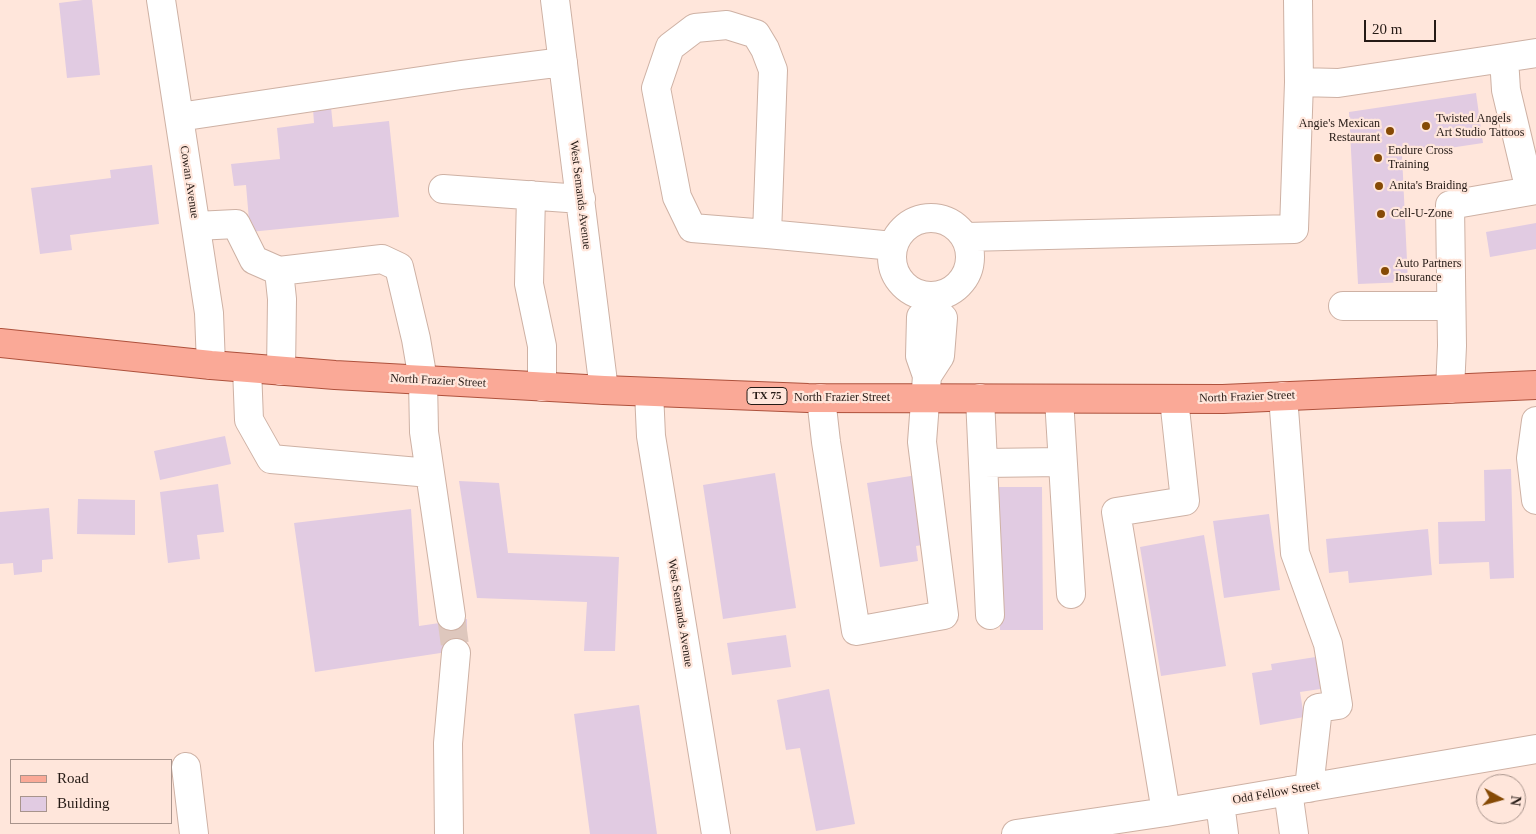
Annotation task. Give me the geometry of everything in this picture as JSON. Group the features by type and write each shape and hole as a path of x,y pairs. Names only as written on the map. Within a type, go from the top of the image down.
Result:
{"main road":[{"name":"North Frazier Street","path":"0,343 281,371 542,387 821,398 926,387 980,398 1223,399 1536,385"}],"street":[{"name":"Cowan Avenue","path":"162,0 209,313 211,365"},
{"name":"West Semands Avenue","path":"556,0 604,390"},
{"path":"966,237 1294,229 1299,82 1298,0"},
{"path":"767,234 773,70 765,49 756,34 727,25 695,28 670,47 656,88 676,196 692,228 893,246"},
{"path":"1299,82 1338,83 1536,52"},
{"path":"1450,389 1450,206 1533,191 1506,90 1504,58"},
{"path":"179,117 460,74 563,62"},
{"path":"442,189 581,199"},
{"path":"531,195 529,284 542,346 542,387"},
{"path":"821,398 826,442 856,631 944,615 922,442 926,387 940,356 943,318 934,303 910,291 900,282 894,271 891,258 898,234 907,225 918,219 932,217 945,219 957,226 966,237 970,249 970,263 966,276 958,287 934,303"},
{"path":"196,226 236,224 254,260 279,271 382,259 399,267 416,339 423,380 424,432 451,616"},
{"path":"279,271 282,299 281,371"},
{"path":"1343,306 1451,306"},
{"path":"247,368 249,420 271,459 430,472"},
{"name":"West Semands Avenue","path":"649,392 651,436 716,834"},
{"path":"1283,396 1295,553 1328,644 1338,705 1318,708 1298,790 1294,834"},
{"path":"980,398 990,616"},
{"path":"1059,398 1071,594"},
{"path":"1158,820 1116,512 1185,502 1174,399"},
{"path":"1535,490 1531,458 1536,422"},
{"path":"984,463 1062,462"},
{"path":"450,834 448,742 456,653"},
{"name":"Odd Fellow Street","path":"1016,834 1158,820 1220,803 1536,749"},
{"path":"186,767 194,834"},
{"path":"1220,803 1224,834"}],"building":[{"path":"92,0 100,75 67,78 59,3"},
{"path":"1476,93 1483,143 1402,155 1408,282 1358,284 1349,112"},
{"path":"331,107 333,127 389,121 399,217 250,232 246,185 234,186 231,164 280,159 277,128 314,123 313,109"},
{"path":"152,165 159,224 70,235 72,250 40,254 31,188 111,178 110,170"},
{"path":"1536,223 1536,249 1490,257 1486,232"},
{"path":"225,436 231,464 160,480 154,451"},
{"path":"1511,469 1514,578 1490,579 1489,562 1439,564 1438,522 1485,521 1484,470"},
{"path":"775,473 796,608 723,619 703,485"},
{"path":"917,475 928,544 916,546 918,561 880,567 867,483"},
{"path":"459,481 499,483 508,553 619,557 615,651 584,651 587,602 477,598"},
{"path":"218,484 224,532 197,535 200,559 168,563 160,492"},
{"path":"999,487 1042,487 1043,630 1000,630"},
{"path":"78,499 135,500 135,535 77,534"},
{"path":"49,508 53,559 42,560 42,572 14,575 13,563 0,564 0,512"},
{"path":"411,509 419,626 467,619 467,649 315,672 294,523"},
{"path":"1269,514 1280,590 1224,598 1213,521"},
{"path":"1428,529 1432,575 1349,583 1348,571 1329,573 1326,539"},
{"path":"1204,535 1226,666 1161,676 1140,547"},
{"path":"786,635 791,667 732,675 727,643"},
{"path":"1322,656 1327,688 1300,692 1304,717 1260,725 1252,673 1272,670 1271,664"},
{"path":"829,689 855,824 816,831 800,748 786,750 777,700"},
{"path":"639,705 657,834 590,834 574,714"}],"tunnel":[{"path":"451,616 456,653"}],"place":[{"name":"Twisted Angels Art Studio Tattoos","path":"1426,126"},
{"name":"Angie's Mexican Restaurant","path":"1390,131"},
{"name":"Endure Cross Training","path":"1378,158"},
{"name":"Anita's Braiding","path":"1379,186"},
{"name":"Cell-U-Zone","path":"1381,214"},
{"name":"Auto Partners Insurance","path":"1385,271"}]}
